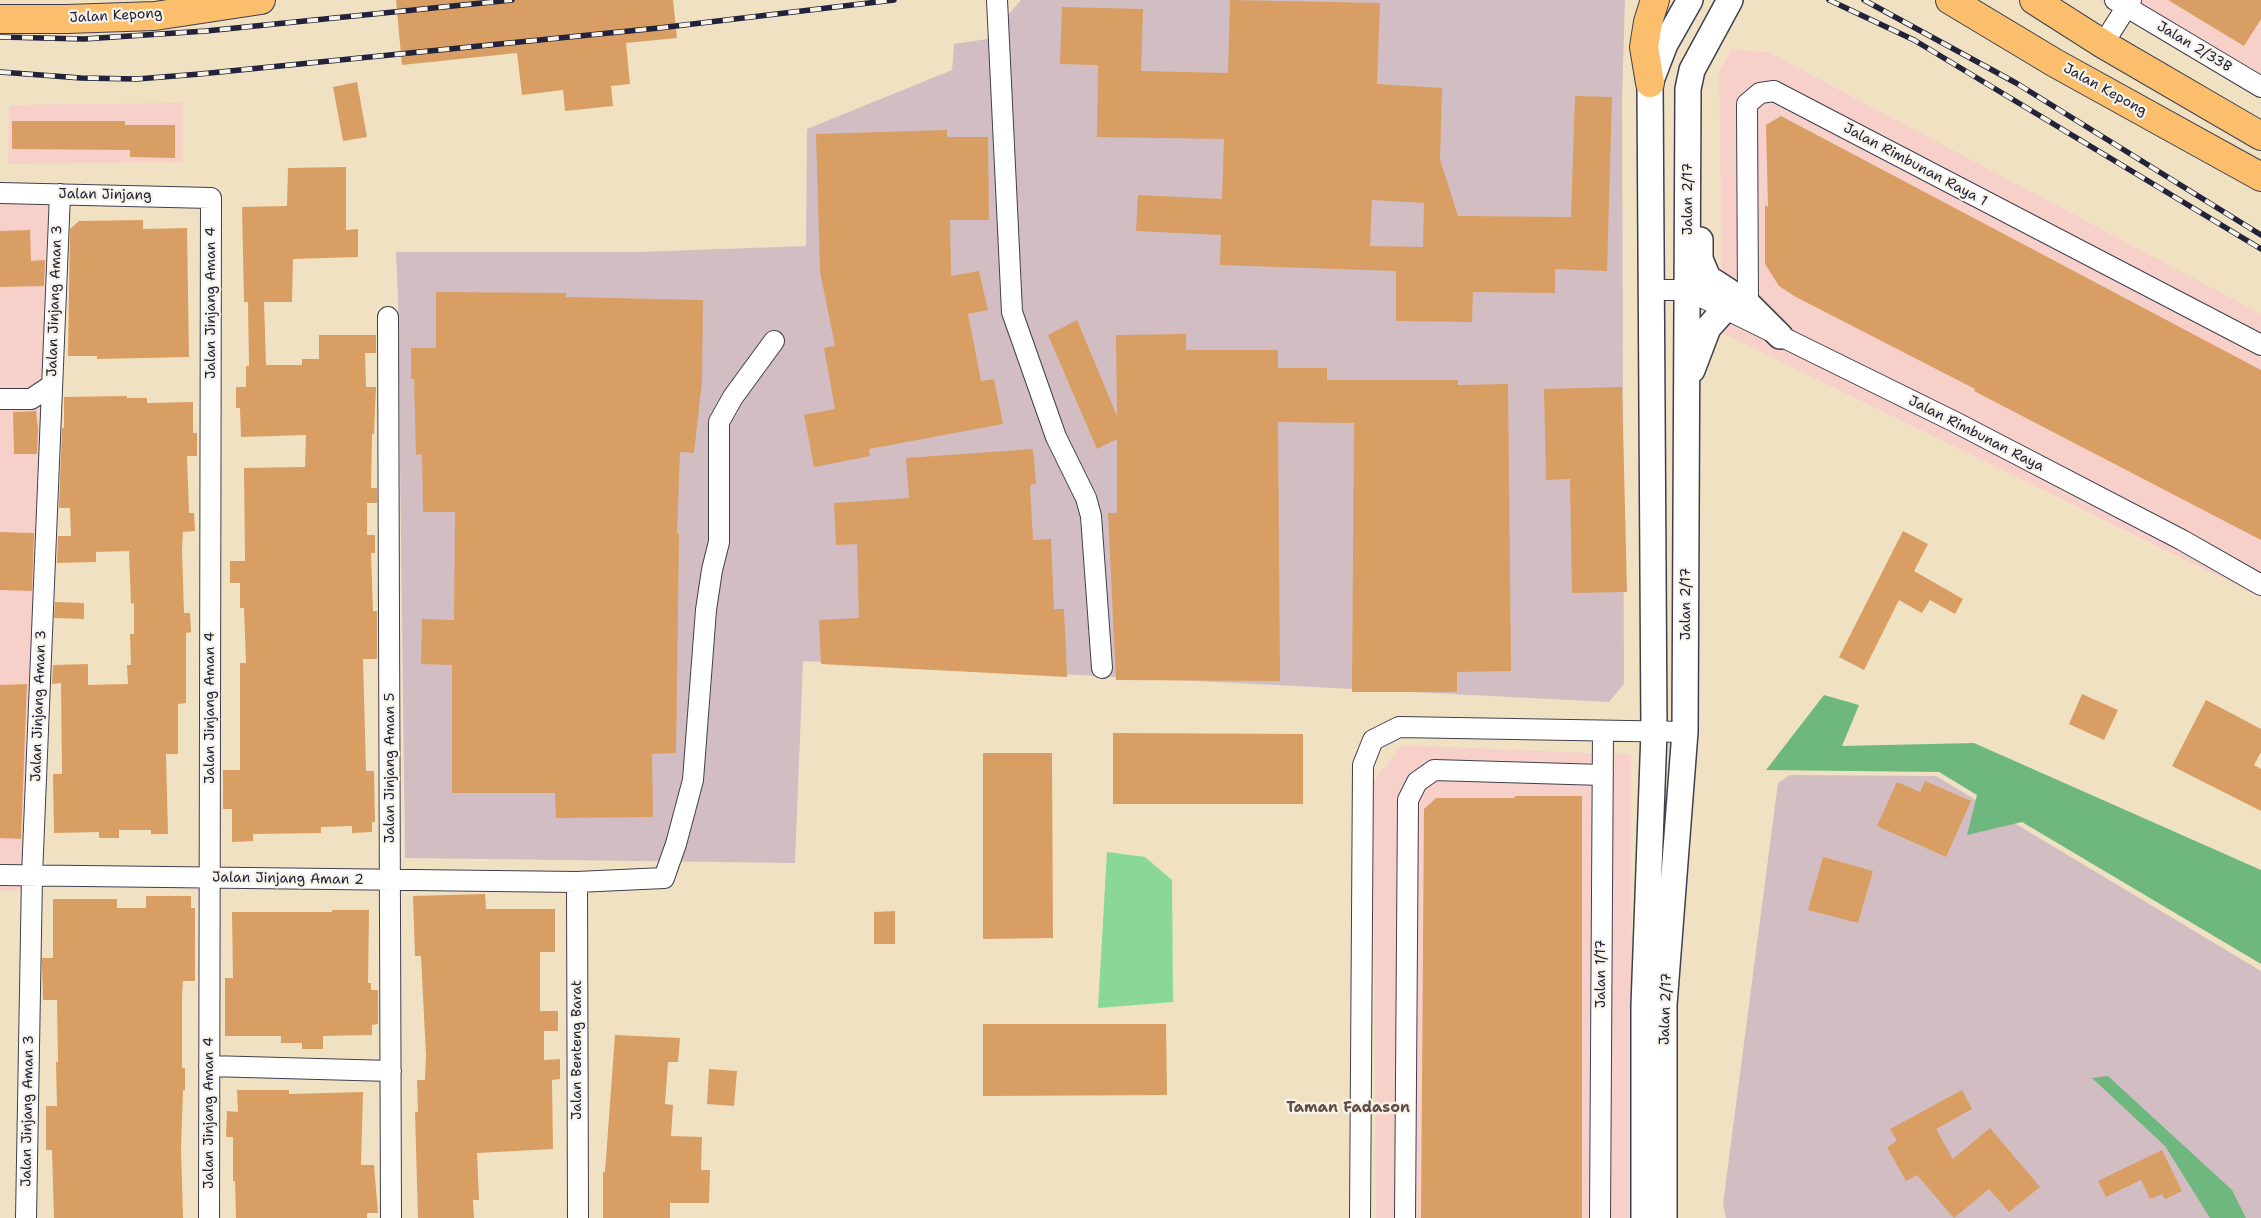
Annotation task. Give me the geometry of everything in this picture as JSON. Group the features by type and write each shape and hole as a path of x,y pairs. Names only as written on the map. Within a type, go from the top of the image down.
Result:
{"main road":[{"name":"Jalan Kepong","path":"0,18 67,19 155,16 261,0"},
{"path":"1650,83 1644,48 1648,22 1655,0"},
{"name":"Jalan Kepong","path":"1950,0 2055,63 2261,177"},
{"path":"2034,0 2103,44 2261,136"}],"street":[{"path":"997,0 1012,312 1056,437 1086,498 1091,516 1102,668"},
{"name":"Jalan 2/17","path":"1644,1218 1644,1006 1654,732 1650,83 1665,44 1690,0"},
{"name":"Jalan 2/17","path":"1664,1218 1664,1005 1685,732 1686,387 1689,202 1688,89 1692,70 1730,0"},
{"path":"2103,44 2124,2"},
{"name":"Jalan 2/33B","path":"2124,2 2261,87"},
{"name":"Jalan Rimbunan Raya 1","path":"1736,306 1747,104 1760,93 1774,91 2261,345"},
{"name":"Jalan Jinjang","path":"1,193 211,198"},
{"name":"Jalan Jinjang Aman 3","path":"26,1218 32,876 60,194"},
{"name":"Jalan Jinjang Aman 4","path":"209,1218 211,198"},
{"path":"1689,202 1700,221 1700,259 1708,278 1736,306 1780,336"},
{"path":"1652,290 1687,290 1736,306"},
{"path":"1686,387 1708,328 1736,306"},
{"name":"Jalan Jinjang Aman 5","path":"388,317 391,1218"},
{"name":"Jalan Rimbunan Raya","path":"1780,336 1955,422 2182,540 2261,585"},
{"name":"Jalan Jinjang Aman 2","path":"0,876 577,882 664,878 676,844 693,780 706,610 712,570 719,542 719,422 733,397 774,341"},
{"path":"0,399 32,399 52,384"},
{"path":"1360,1218 1363,765 1373,740 1399,726 1685,732"},
{"name":"Jalan 1/17","path":"1600,1218 1603,731"},
{"path":"1405,1218 1408,800 1417,782 1434,770 1603,775"},
{"name":"Jalan Benteng Barat","path":"577,882 578,1218"},
{"path":"210,1066 390,1070"}],"shaded area":[{"path":"1021,0 1625,0 1622,100 1624,684 1609,702 803,661 795,863 405,858 396,252 637,252 806,246 807,129 952,70 954,44 987,39"},
{"path":"2098,0 2261,0 2261,98"},
{"path":"1731,50 1768,52 2261,314 2261,597 1723,333 1719,72"},
{"path":"183,103 182,162 8,164 9,105"},
{"path":"0,182 57,184 23,891 0,891"},
{"path":"1402,745 1631,755 1632,1218 1376,1218 1373,782"},
{"path":"1790,775 1936,776 2261,971 2261,1218 1726,1218 1723,1204 1778,783"}],"green space":[{"path":"1824,695 1859,705 1842,746 1974,743 2261,870 2261,964 2022,822 1967,835 1977,795 1939,772 1766,770"},
{"path":"1107,852 1145,857 1172,880 1173,1002 1098,1008"},
{"path":"2108,1076 2232,1190 2246,1218 2210,1218 2165,1146 2092,1078"}],"building":[{"path":"396,0 673,0 677,38 626,43 630,84 611,86 613,106 565,111 563,90 522,95 517,53 402,65"},
{"path":"1230,0 1380,3 1377,84 1442,88 1440,159 1458,216 1571,217 1575,96 1612,97 1607,271 1555,269 1555,293 1473,292 1472,322 1396,321 1396,271 1220,265 1221,235 1136,231 1138,195 1222,199 1224,139 1097,137 1098,65 1060,64 1062,7 1143,9 1141,71 1228,73","holes":["1372,200 1424,203 1423,247 1370,246"]},
{"path":"2168,0 2261,0 2261,19 2244,46"},
{"path":"357,82 367,137 343,141 333,87"},
{"path":"1781,116 2261,370 2261,540 1974,391 1975,389 1796,297 1779,286 1765,264 1765,205 1768,207 1766,125"},
{"path":"12,121 125,121 125,125 175,125 175,158 130,157 130,150 12,149"},
{"path":"947,130 947,137 988,137 989,220 950,220 951,276 979,271 988,310 968,314 981,381 994,379 1003,424 869,449 870,456 814,467 804,415 835,409 824,348 835,346 820,272 816,134"},
{"path":"346,167 346,230 358,229 358,257 293,259 292,302 264,302 266,365 302,365 302,359 319,359 319,335 376,335 376,353 365,353 366,387 376,387 374,434 372,434 371,488 377,488 377,503 367,503 367,535 375,535 375,553 371,553 373,611 377,611 377,659 363,659 366,771 374,771 375,822 372,822 372,832 352,833 352,826 321,827 321,833 253,834 253,841 232,842 232,809 223,809 223,770 240,770 240,663 246,663 244,608 240,608 240,583 230,583 230,561 245,561 244,468 305,467 306,435 241,437 240,408 236,408 236,387 246,387 246,366 249,366 248,302 244,302 242,207 287,206 288,168"},
{"path":"143,220 143,229 187,228 189,357 97,359 97,356 68,356 70,229 79,221"},
{"path":"30,230 31,261 45,260 44,286 0,287 0,231"},
{"path":"436,292 566,293 566,297 703,300 702,381 694,453 680,452 677,534 679,534 676,753 652,754 653,817 556,818 555,793 452,793 452,665 421,664 422,619 454,620 455,512 423,512 422,454 416,455 414,379 411,379 411,348 436,348"},
{"path":"1077,320 1117,416 1116,335 1186,334 1186,350 1278,350 1278,368 1327,368 1327,380 1458,380 1458,385 1508,384 1511,671 1457,672 1457,692 1352,692 1354,423 1278,422 1280,681 1116,680 1108,513 1117,513 1117,439 1097,449 1048,335"},
{"path":"1622,387 1627,592 1572,593 1570,479 1546,480 1544,389"},
{"path":"127,396 127,398 147,398 147,403 193,402 193,433 197,433 197,456 187,456 189,513 194,513 195,531 183,532 182,550 184,613 190,613 191,632 186,633 186,703 178,704 178,754 166,754 168,834 151,834 151,830 119,830 119,838 99,838 99,832 54,833 53,774 62,774 61,683 52,684 53,665 88,664 88,685 128,684 127,665 131,665 130,634 134,634 134,603 131,604 129,551 96,552 96,562 57,563 58,536 71,536 70,508 59,508 64,397"},
{"path":"36,411 38,429 37,454 14,454 13,412"},
{"path":"1033,449 1036,484 1030,485 1033,540 1051,539 1054,609 1064,609 1067,677 821,664 819,620 859,618 857,544 836,545 834,503 909,498 906,458"},
{"path":"1903,531 1928,544 1914,571 1963,599 1955,614 1930,600 1922,613 1899,600 1864,670 1839,657"},
{"path":"0,532 34,533 32,591 0,590"},
{"path":"55,602 84,603 84,619 54,618"},
{"path":"27,684 21,839 0,838 0,685"},
{"path":"2082,694 2118,710 2104,740 2069,724"},
{"path":"2206,700 2261,729 2261,752 2254,765 2261,769 2261,811 2172,766"},
{"path":"1113,733 1303,734 1303,804 1113,804"},
{"path":"983,753 1052,753 1053,938 983,939"},
{"path":"1925,781 1971,801 1946,857 1877,826 1897,782 1920,792"},
{"path":"1515,796 1582,796 1582,1218 1421,1218 1424,809 1436,798 1515,798"},
{"path":"1823,857 1873,871 1858,923 1808,910"},
{"path":"485,894 486,909 555,909 555,952 540,952 540,1011 558,1011 558,1031 544,1031 544,1060 560,1059 560,1079 552,1080 553,1149 477,1153 479,1200 473,1200 474,1218 418,1218 415,1112 418,1112 417,1080 425,1080 426,1055 421,956 415,956 413,896"},
{"path":"146,896 191,896 191,908 195,908 195,981 183,981 182,995 182,1068 185,1068 181,1148 183,1218 54,1218 52,1150 46,1150 46,1106 57,1106 57,1000 43,1000 42,965 42,958 53,958 53,899 117,899 117,908 146,908"},
{"path":"332,910 369,910 368,983 371,983 371,990 378,990 378,1024 372,1025 372,1035 323,1036 323,1049 302,1049 302,1043 281,1043 281,1036 225,1036 225,978 233,978 232,912 332,912"},
{"path":"895,911 895,944 874,944 874,912"},
{"path":"983,1024 1166,1024 1167,1095 983,1096"},
{"path":"615,1035 680,1038 678,1062 668,1062 665,1104 673,1105 671,1136 702,1137 701,1170 710,1170 709,1203 670,1203 670,1218 603,1218 603,1172 605,1172"},
{"path":"709,1069 737,1071 734,1106 707,1104"},
{"path":"237,1090 289,1090 289,1094 363,1092 361,1165 374,1165 378,1213 367,1213 367,1218 236,1218 235,1181 233,1181 233,1137 226,1137 227,1111 238,1112"},
{"path":"1962,1090 1972,1109 1936,1129 1953,1159 1990,1128 2040,1187 2009,1212 1989,1189 1954,1218 1917,1175 1906,1181 1887,1147 1897,1141 1890,1129"},
{"path":"2162,1150 2182,1191 2165,1199 2162,1194 2150,1199 2141,1180 2106,1197 2098,1181"}],"railway":[{"path":"0,37 84,39 206,31 512,0"},
{"path":"0,72 81,78 137,79 200,74 659,28 894,0"},
{"path":"1829,0 1914,40 2261,249"},
{"path":"1864,0 2016,83 2261,235"}],"district":[{"name":"Taman Fadason","path":"1348,1108"}]}
